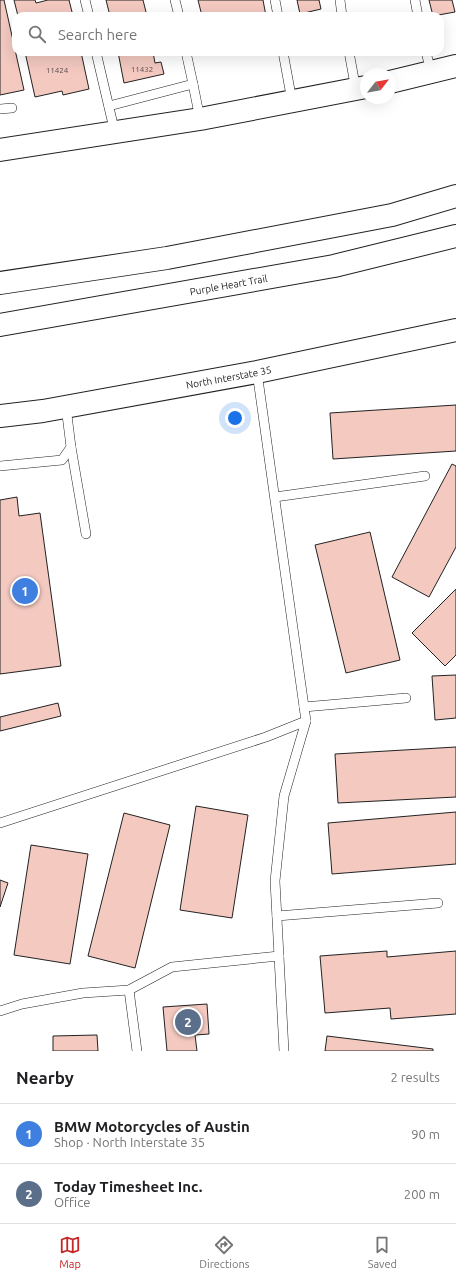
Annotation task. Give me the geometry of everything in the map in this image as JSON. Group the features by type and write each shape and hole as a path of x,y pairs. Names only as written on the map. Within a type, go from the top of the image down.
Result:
{"main road":[{"path":"396,79 429,62 456,66"},
{"path":"0,150 200,119 292,103 360,88"},
{"path":"0,283 167,258 392,215 456,196"},
{"name":"Purple Heart Trail","path":"0,325 334,266 456,236"},
{"name":"North Interstate 35","path":"0,416 66,407 257,372 456,330"}],"lane":[{"path":"85,0 87,12"},
{"path":"175,0 177,12"},
{"path":"275,0 277,12"},
{"path":"340,0 342,12"},
{"path":"415,0 417,12"},
{"path":"97,56 115,133"},
{"path":"187,56 200,119"},
{"path":"285,56 292,103"},
{"path":"350,56 360,85"},
{"path":"109,106 193,84"},
{"path":"0,109 12,108"},
{"path":"257,372 306,721 284,796 275,881 284,1051"},
{"path":"66,407 71,448 86,534"},
{"path":"0,466 62,460 71,448"},
{"path":"275,497 425,476"},
{"path":"304,707 406,698"},
{"path":"0,823 251,742 306,721"},
{"path":"277,916 438,903"},
{"path":"0,1011 22,1004 83,993 130,990 172,967 279,956"},
{"path":"130,990 137,1051"}],"building":[{"path":"0,0 4,0 12,36 12,56 16,56 24,90 0,95"},
{"path":"14,0 35,0 36,3 48,0 69,0 72,12 17,12"},
{"path":"106,0 143,0 146,12 109,12"},
{"path":"198,0 263,0 265,12 201,12"},
{"path":"297,0 319,0 321,9 308,12 300,12"},
{"path":"429,0 452,0 455,12 444,14 444,12 432,12"},
{"path":"26,56 82,56 89,89 63,95 62,91 35,97"},
{"path":"119,56 154,56 155,63 161,62 164,74 124,83"},
{"path":"456,405 456,451 333,459 330,413"},
{"path":"452,464 456,466 456,547 429,597 392,577"},
{"path":"17,497 19,516 40,513 61,666 0,674 0,500"},
{"path":"370,532 400,660 346,673 315,545"},
{"path":"456,589 456,655 445,666 412,633"},
{"path":"456,675 456,718 435,720 432,676"},
{"path":"58,703 61,716 0,731 0,717"},
{"path":"456,747 456,797 338,803 335,754"},
{"path":"196,806 248,815 232,918 180,910"},
{"path":"456,812 456,864 332,874 328,823"},
{"path":"124,813 170,825 135,968 88,956"},
{"path":"31,845 88,854 70,964 14,955"},
{"path":"0,880 8,883 0,907"},
{"path":"387,951 387,957 456,951 456,1014 391,1019 390,1008 325,1013 320,956"},
{"path":"207,1004 209,1034 195,1035 197,1051 167,1051 163,1007"},
{"path":"97,1035 98,1051 53,1051 53,1036"},
{"path":"327,1036 433,1049 433,1051 325,1051"}],"place":[{"name":"BMW Motorcycles of Austin","path":"25,591"},
{"name":"Today Timesheet Inc.","path":"188,1022"}]}
